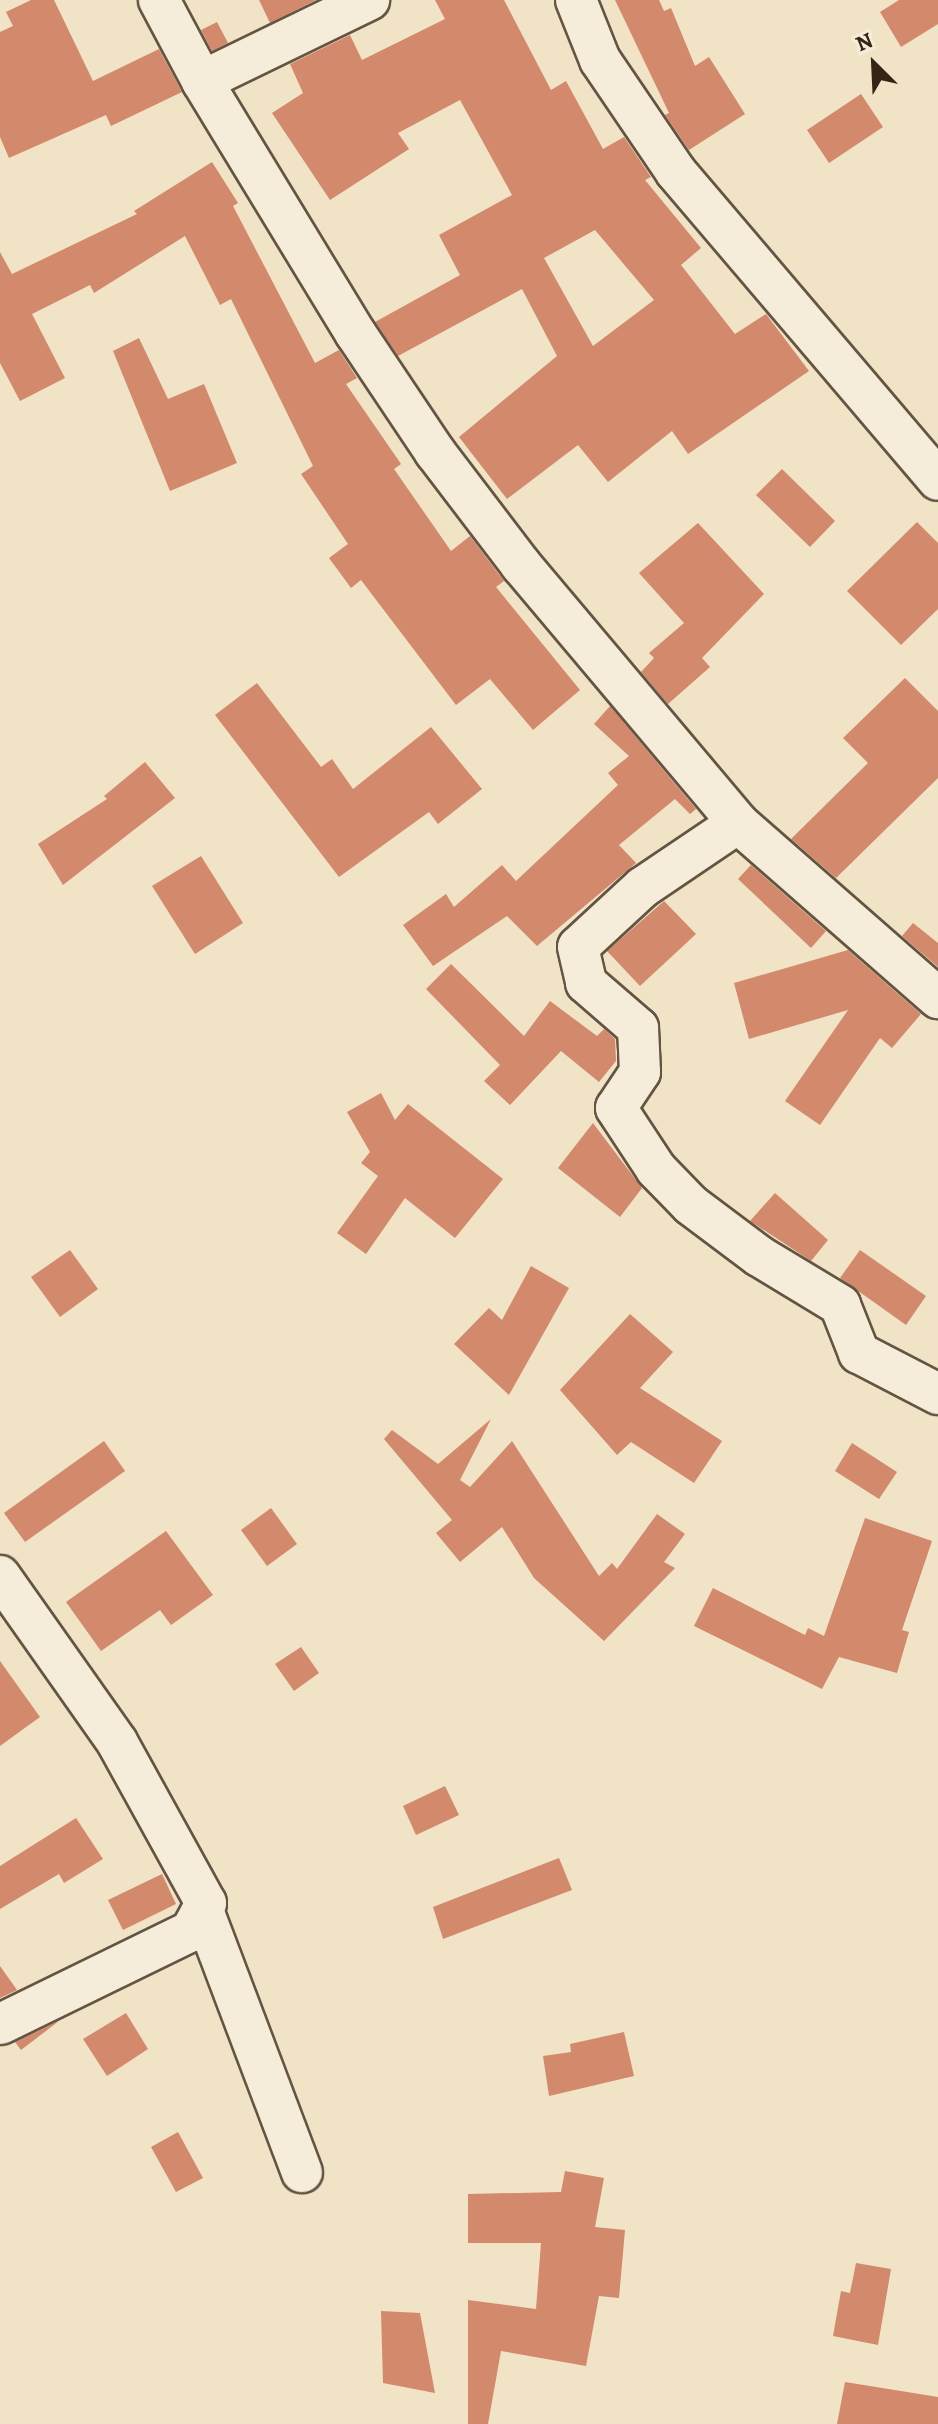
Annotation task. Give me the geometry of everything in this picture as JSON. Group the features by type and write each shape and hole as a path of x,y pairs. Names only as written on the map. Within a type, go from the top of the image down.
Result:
{"street":[{"path":"159,0 202,81 356,334 435,452 521,565 738,823 938,998"},
{"path":"202,81 369,0"},
{"path":"576,0 600,60 676,172 938,480"},
{"path":"738,823 643,887 578,947 586,983 638,1028 640,1072 616,1108 656,1169 691,1205 759,1256 840,1305 859,1353 938,1394"},
{"path":"0,1576 117,1742 206,1903 204,1913 191,1931 0,2024"},
{"path":"204,1913 302,2172"}],"building":[{"path":"31,0 54,0 93,81 159,49 182,92 111,126 106,115 9,158 0,137 0,32 13,26 6,12"},
{"path":"259,0 316,0 270,23"},
{"path":"435,0 504,0 551,90 566,81 603,149 624,137 651,177 645,180 701,248 681,265 735,334 766,314 809,371 688,454 672,431 608,482 578,445 507,499 459,437 557,356 522,289 398,356 375,322 460,275 439,235 512,195 460,100 398,133 409,149 330,200 272,113 303,93 290,64 350,35 362,60 445,19","holes":["595,230 654,300 593,346 544,258"]},
{"path":"615,0 659,0 664,11 671,8 695,66 709,57 745,114 689,150 665,115 669,113"},
{"path":"899,0 938,0 938,24 901,47 880,12"},
{"path":"217,22 228,43 212,51 201,30"},
{"path":"861,94 883,127 829,163 807,130"},
{"path":"212,162 238,203 233,206 315,363 339,350 357,378 346,384 401,464 394,469 451,551 470,536 504,581 496,587 580,690 533,730 490,679 456,705 361,580 351,588 329,558 348,544 301,474 313,466 231,299 220,305 185,236 94,293 90,285 32,314 65,378 20,401 0,363 0,252 12,274 137,214 134,211"},
{"path":"139,338 168,399 204,384 237,463 170,491 113,351"},
{"path":"782,469 835,521 810,547 756,495"},
{"path":"917,522 938,543 938,609 901,645 847,591"},
{"path":"698,523 764,594 702,658 710,667 668,704 641,672 654,658 649,653 684,623 639,573"},
{"path":"905,678 938,711 938,778 836,878 791,839 868,763 843,738"},
{"path":"257,683 321,767 332,759 353,789 431,727 482,789 438,824 429,812 339,877 215,715"},
{"path":"610,706 696,809 690,814 675,799 619,845 636,863 537,946 507,916 433,966 403,925 446,894 454,907 502,865 516,881 618,785 608,773 629,756 594,724"},
{"path":"145,762 175,798 63,885 38,844 107,799 104,796"},
{"path":"201,856 243,923 195,954 152,886"},
{"path":"751,865 826,931 811,948 738,879"},
{"path":"664,901 696,934 640,986 607,951"},
{"path":"913,923 938,943 938,967 902,936"},
{"path":"848,950 921,1014 892,1048 880,1038 820,1125 785,1101 848,1010 749,1039 734,983"},
{"path":"451,964 524,1036 550,1001 597,1036 604,1029 615,1039 616,1061 599,1082 561,1051 510,1105 484,1081 500,1065 426,989"},
{"path":"381,1093 395,1120 408,1104 503,1179 455,1238 405,1198 366,1254 337,1233 378,1176 361,1163 370,1152 347,1112"},
{"path":"593,1123 642,1188 620,1217 558,1168"},
{"path":"775,1193 828,1240 811,1261 750,1221"},
{"path":"70,1250 98,1289 60,1317 31,1277"},
{"path":"860,1250 926,1296 906,1325 840,1278"},
{"path":"531,1266 569,1288 509,1395 454,1344 489,1308 502,1320"},
{"path":"630,1314 673,1352 640,1388 722,1441 694,1483 631,1442 617,1455 560,1390"},
{"path":"491,1419 460,1480 470,1487 512,1441 599,1576 612,1563 617,1569 657,1514 685,1534 664,1562 675,1568 604,1641 534,1578 502,1527 460,1562 436,1533 452,1520 384,1439 392,1430 438,1464"},
{"path":"104,1441 125,1471 25,1542 4,1513"},
{"path":"852,1443 897,1472 879,1499 835,1471"},
{"path":"271,1508 297,1544 267,1566 241,1530"},
{"path":"865,1518 932,1541 902,1630 909,1632 897,1673 839,1657 822,1689 694,1626 713,1588 805,1635 808,1628 824,1636"},
{"path":"166,1531 213,1595 171,1625 160,1610 101,1651 66,1602"},
{"path":"301,1647 319,1673 294,1691 275,1664"},
{"path":"0,1661 40,1717 0,1746"},
{"path":"445,1786 459,1815 416,1835 403,1806"},
{"path":"76,1818 103,1859 64,1883 59,1874 0,1909 0,1866"},
{"path":"559,1858 572,1890 443,1939 433,1907"},
{"path":"162,1874 176,1904 123,1930 108,1900"},
{"path":"0,1966 17,1990 0,1998"},
{"path":"126,2013 148,2049 107,2076 83,2039"},
{"path":"59,2021 21,2050 15,2042"},
{"path":"624,2032 634,2076 549,2096 543,2056 571,2052 570,2044"},
{"path":"178,2132 203,2178 176,2192 151,2147"},
{"path":"565,2171 604,2178 595,2227 625,2230 619,2298 599,2296 586,2366 501,2351 488,2424 468,2424 468,2300 536,2309 541,2243 468,2243 468,2194 561,2192"},
{"path":"856,2263 891,2269 878,2345 833,2336 841,2291 850,2293"},
{"path":"381,2311 420,2313 435,2393 383,2383"},
{"path":"845,2382 938,2397 938,2424 837,2424"}]}
